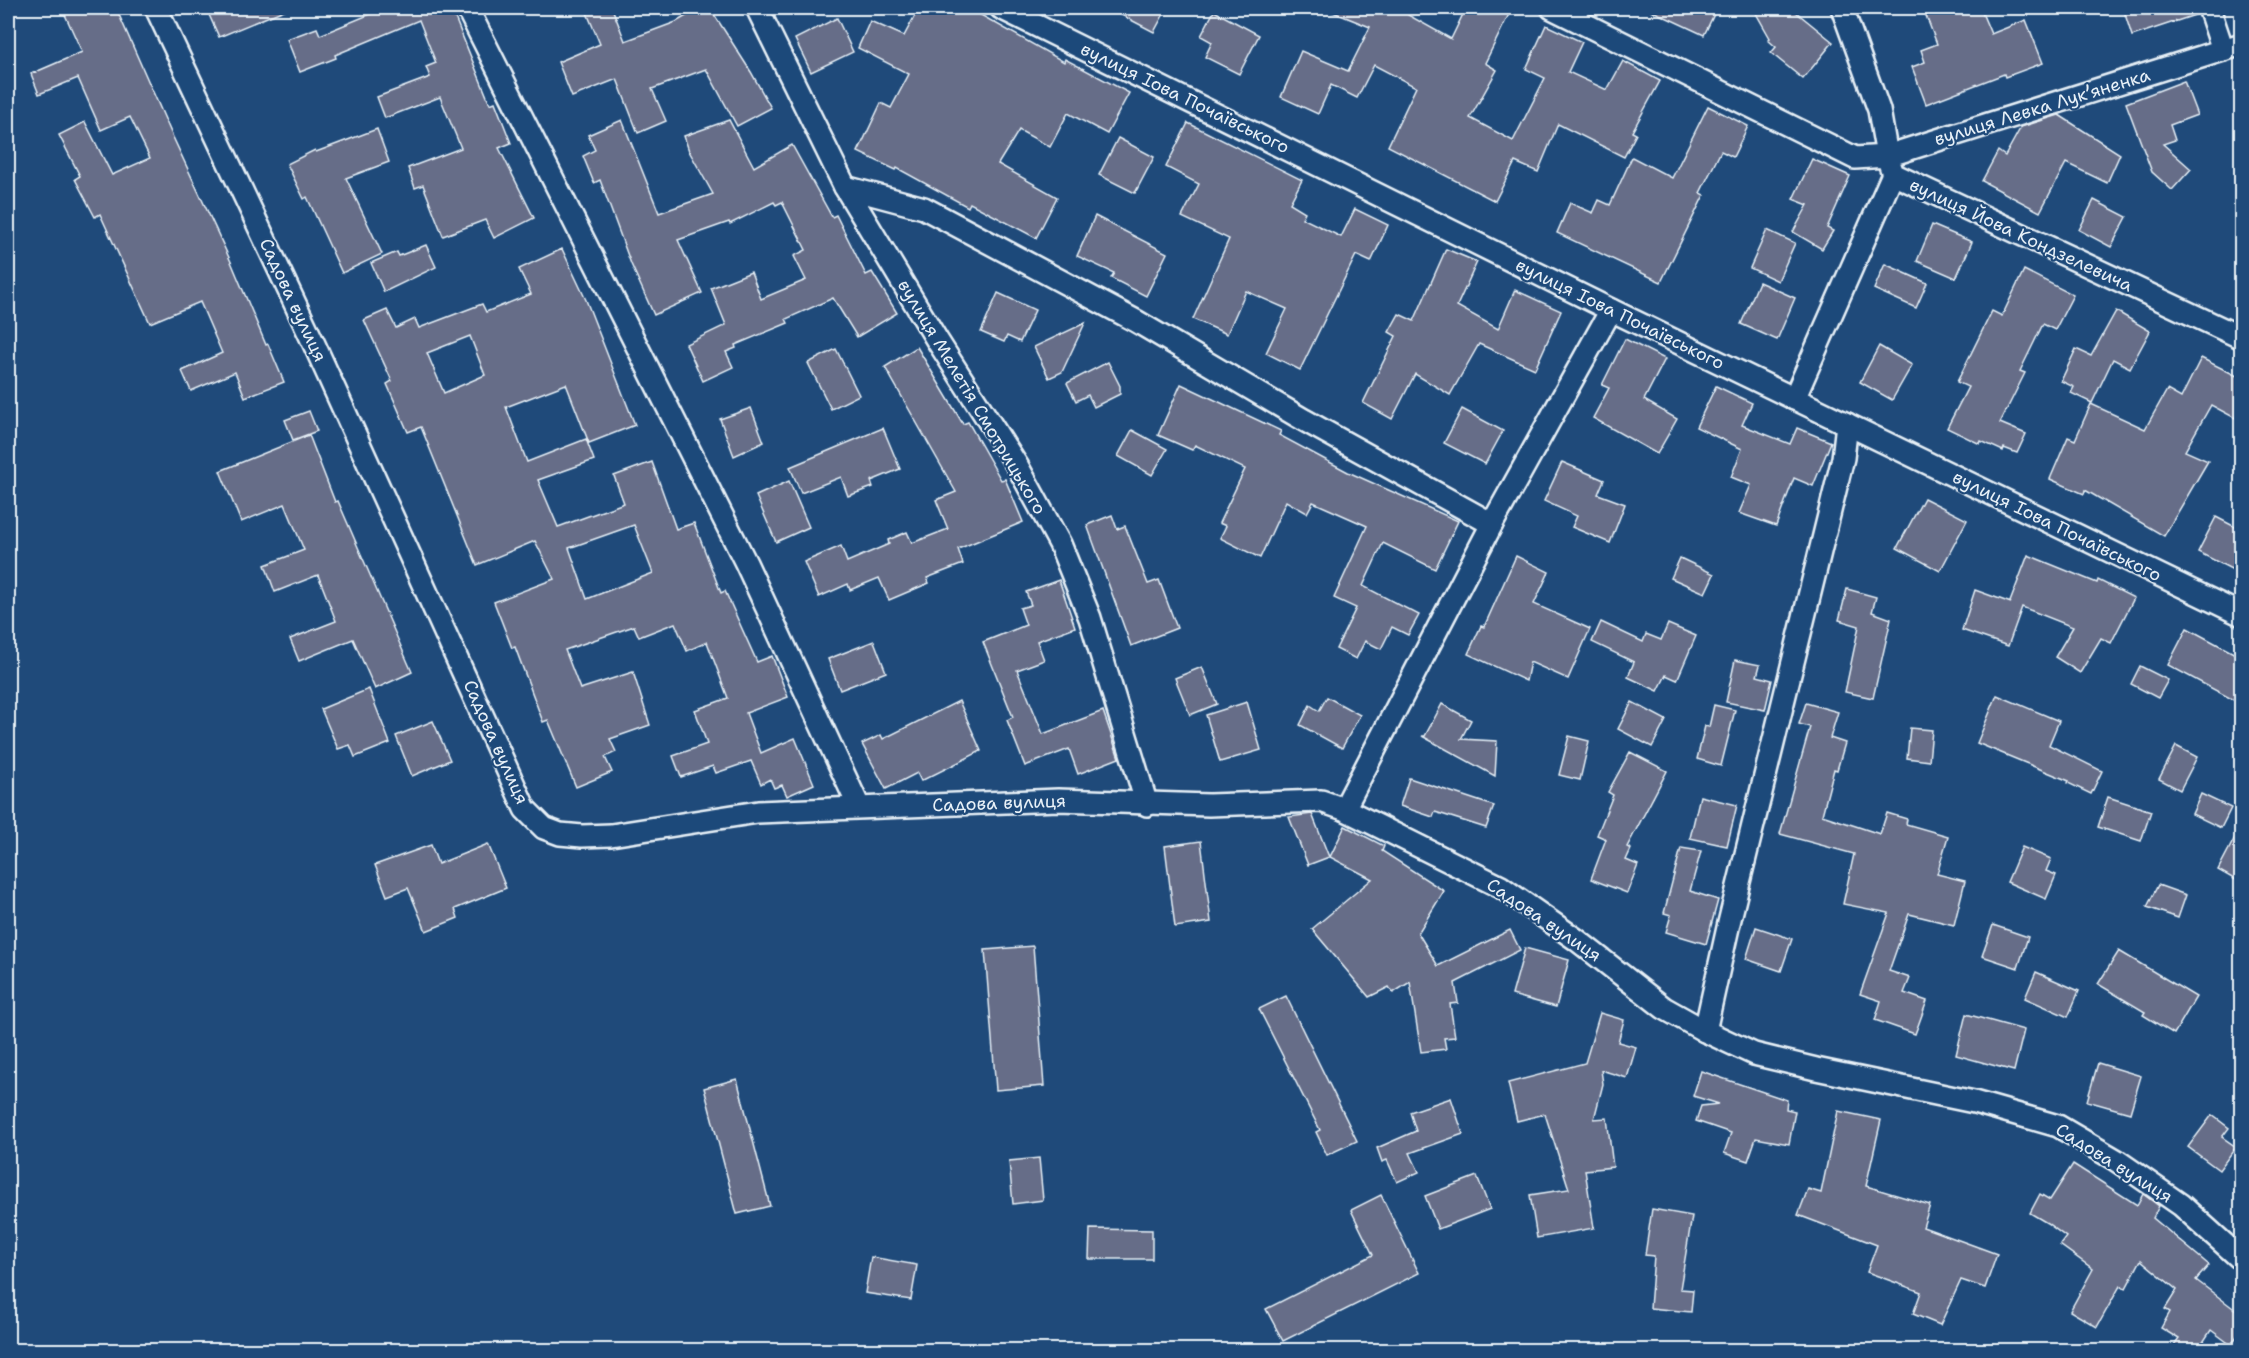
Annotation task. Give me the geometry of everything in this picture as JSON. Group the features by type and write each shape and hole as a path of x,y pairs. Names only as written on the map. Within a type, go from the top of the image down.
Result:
{"street":[{"name":"Садова вулиця","path":"156,8 314,344 525,809 544,828 560,834 611,835 758,812 1058,800 1147,805 1321,801 1344,809 1501,887 1577,940 1664,1008 1705,1031 1754,1054 1816,1070 1974,1102 2058,1126 2116,1160 2181,1205 2241,1260"},
{"path":"467,8 746,563 859,807"},
{"name":"вулиця Мелетія Смотрицького","path":"757,8 845,187 937,340 1018,467 1060,544 1090,618 1147,805"},
{"name":"вулиця Іова Почаївського","path":"1001,8 1611,310 2241,615"},
{"name":"вулиця Йова Кондзелевича","path":"1552,8 1855,158 1890,165 2241,338"},
{"path":"1794,399 1890,165 1879,110 1842,8"},
{"path":"2209,8 2232,47"},
{"name":"вулиця Левка Лукʼяненка","path":"1890,165 2232,47"},
{"path":"845,187 924,208 1136,321 1304,420 1492,524"},
{"path":"1344,809 1492,524 1611,310"},
{"path":"1705,1031 1729,923 1843,458 1847,424"}],"building":[{"path":"62,8 116,8 284,382 245,397 235,372 191,391 182,371 222,353 200,302 150,323 100,214 95,217 75,179 80,176 59,135 85,122 112,175 150,158 130,117 101,130 78,78 39,94 31,74 82,52"},
{"path":"206,8 289,8 219,37"},
{"path":"385,8 451,8 490,104 495,102 511,143 499,148 534,218 494,238 485,220 443,236 423,185 415,188 408,168 461,148 440,97 385,118 377,97 430,77 426,67 436,63 419,20 300,72 287,39 317,28 320,35"},
{"path":"585,8 612,8 625,41 676,22 700,8 710,8 771,108 737,126 706,69 652,89 666,121 638,133 617,79 572,97 558,62 600,44"},
{"path":"919,8 983,8 979,14 1064,62 1065,59 1129,93 1107,134 1068,113 1050,147 1019,130 998,164 1057,197 1036,238 970,203 968,207 897,168 896,170 858,152 881,103 891,108 909,74 858,48 870,21 904,36"},
{"path":"1108,8 1167,8 1154,32"},
{"path":"1323,8 1411,8 1408,15 1451,39 1466,8 1512,8 1485,63 1497,70 1470,118 1513,141 1545,78 1526,69 1546,25 1582,42 1568,72 1607,90 1623,61 1660,81 1632,132 1636,134 1624,157 1558,124 1538,172 1515,162 1495,201 1388,146 1416,87 1374,65 1357,98 1331,85 1318,114 1281,97 1301,51 1348,71 1370,27"},
{"path":"1646,8 1717,8 1704,35"},
{"path":"1753,8 1791,8 1833,42 1803,79 1771,53 1776,47 1768,40 1770,38"},
{"path":"1923,8 1980,8 1991,34 2026,20 2043,63 2005,77 2004,74 1926,104 1912,67 1925,62 1921,50 1937,44"},
{"path":"2123,8 2197,8 2198,14 2132,36"},
{"path":"1214,11 1259,35 1239,74 1205,57 1212,42 1201,36"},
{"path":"837,18 853,52 811,72 795,39"},
{"path":"2184,81 2197,115 2170,125 2175,140 2163,144 2191,169 2172,190 2152,172 2126,103"},
{"path":"1708,106 1748,126 1733,157 1721,151 1700,193 1704,195 1661,282 1557,233 1570,203 1593,213 1599,200 1610,205 1632,157 1672,178"},
{"path":"2059,115 2120,154 2107,183 2066,163 2040,212 1982,181 1998,151 2005,156 2021,127"},
{"path":"622,120 659,213 713,194 689,151 684,136 729,120 754,167 792,145 832,217 836,215 866,275 872,272 897,313 857,337 833,298 786,319 788,323 735,345 736,348 726,352 733,367 703,381 686,344 726,325 711,288 751,272 761,299 806,280 794,256 806,250 782,202 776,205 774,202 730,224 729,222 678,240 702,293 654,315 631,264 600,180 594,183 583,156 595,150 588,135"},
{"path":"1188,123 1302,180 1290,203 1305,212 1302,218 1341,237 1355,209 1388,225 1371,262 1356,255 1300,370 1266,353 1287,309 1246,291 1227,334 1193,319 1229,239 1182,217 1199,184 1166,167"},
{"path":"377,129 389,162 346,178 382,254 342,273 307,197 304,199 287,164 315,150 316,152"},
{"path":"1118,138 1154,157 1135,193 1099,175"},
{"path":"1812,159 1850,176 1827,228 1833,231 1822,249 1793,232 1808,205 1793,199"},
{"path":"2094,200 2127,217 2111,247 2079,230"},
{"path":"1095,216 1167,253 1146,296 1111,278 1114,273 1077,256"},
{"path":"1932,225 1972,242 1956,278 1917,261"},
{"path":"1767,230 1795,243 1778,281 1750,268"},
{"path":"426,245 436,267 384,292 371,263 397,252 399,256"},
{"path":"562,249 586,300 635,425 589,443 566,384 506,407 527,462 586,439 594,460 538,480 558,527 624,503 614,476 652,462 676,529 694,523 721,593 725,591 757,662 772,656 788,697 746,713 761,753 795,738 814,784 787,796 782,785 774,788 770,779 761,784 751,761 716,773 713,766 681,777 673,756 707,744 695,710 728,698 707,642 687,651 675,623 639,637 634,626 565,650 580,689 633,672 650,725 610,739 616,752 605,757 612,772 576,787 548,720 543,722 515,647 512,648 494,602 554,579 535,541 477,565 421,427 408,432 387,384 392,381 364,320 387,310 396,328 415,319 419,328 482,304 486,312 531,294 519,269","holes":["470,336 485,375 444,393 427,353","634,525 653,573 587,599 569,548"]},
{"path":"1446,249 1477,262 1457,306 1498,329 1515,290 1561,311 1535,369 1479,344 1450,395 1415,374 1392,419 1363,403 1396,336 1389,332 1399,314 1414,321"},
{"path":"1885,264 1927,283 1916,308 1874,289"},
{"path":"2024,270 2073,295 2055,330 2043,324 2020,371 2025,373 2000,423 2026,434 2017,453 2004,448 2003,451 1981,441 1980,444 1947,428 1968,387 1957,382 1992,311 2002,316"},
{"path":"1759,282 1795,298 1777,340 1741,324"},
{"path":"998,293 1035,310 1020,342 1007,336 1004,342 981,332"},
{"path":"2116,311 2150,331 2130,368 2113,359 2092,403 2071,393 2074,387 2061,381 2076,349 2091,356"},
{"path":"1085,323 1062,372 1049,378 1034,347"},
{"path":"1625,339 1665,359 1644,400 1677,419 1657,454 1593,418 1609,388 1602,385"},
{"path":"1879,346 1912,365 1892,400 1860,382"},
{"path":"917,347 963,424 968,422 1001,480 1005,479 1023,522 958,549 963,564 927,578 929,583 889,600 879,578 850,590 848,584 819,597 804,562 841,546 847,562 889,544 888,540 907,532 912,543 948,529 936,500 956,492 885,367"},
{"path":"836,349 859,395 831,409 808,363"},
{"path":"2201,358 2241,378 2241,405 2235,418 2211,405 2185,451 2208,461 2164,536 2085,490 2084,494 2050,479 2068,437 2075,440 2091,404 2145,429 2167,390 2181,398"},
{"path":"1108,362 1120,386 1120,394 1094,407 1088,395 1076,401 1067,383"},
{"path":"1181,384 1281,431 1279,435 1348,472 1458,521 1435,569 1383,543 1363,586 1419,615 1408,635 1392,627 1381,649 1365,641 1356,659 1336,649 1356,608 1334,598 1367,526 1313,502 1307,513 1286,501 1260,558 1220,538 1226,526 1219,523 1245,469 1195,445 1192,450 1158,435"},
{"path":"1716,386 1752,403 1742,425 1790,444 1797,428 1831,442 1813,486 1794,478 1776,526 1739,513 1751,485 1731,477 1742,449 1696,427"},
{"path":"751,408 764,442 734,456 720,419"},
{"path":"1462,409 1503,431 1485,464 1444,443"},
{"path":"309,411 317,431 293,440 285,420"},
{"path":"883,428 900,469 871,481 873,487 848,496 841,477 801,493 790,467"},
{"path":"1132,430 1167,449 1152,475 1118,456"},
{"path":"309,435 335,502 338,501 412,672 375,689 353,639 299,661 290,639 336,621 318,575 275,592 265,565 304,550 285,504 241,522 220,471"},
{"path":"1562,462 1604,480 1598,494 1625,504 1610,543 1572,527 1577,516 1544,501"},
{"path":"789,481 809,527 776,542 756,496"},
{"path":"1924,498 1967,520 1940,571 1897,548"},
{"path":"1112,515 1117,529 1125,526 1148,584 1159,580 1177,628 1131,646 1087,525"},
{"path":"2216,517 2241,530 2241,574 2198,552"},
{"path":"2028,555 2097,583 2098,580 2134,598 2111,643 2101,638 2080,673 2055,657 2073,627 2022,607 2008,646 1962,630 1975,590 2011,603"},
{"path":"1516,556 1549,572 1534,604 1590,629 1568,679 1530,662 1526,681 1468,654 1481,626 1484,627"},
{"path":"1680,558 1714,574 1705,593 1671,578"},
{"path":"1059,580 1075,627 1037,641 1044,660 1017,670 1043,734 1103,711 1119,758 1078,774 1069,749 1025,766 1007,720 1013,717 983,642 1026,625 1020,608 1031,605 1026,592"},
{"path":"1847,589 1876,597 1872,612 1891,619 1873,698 1845,692 1859,626 1839,620"},
{"path":"1601,622 1643,642 1646,634 1661,640 1668,624 1696,636 1677,680 1666,675 1658,691 1628,677 1634,662 1592,642"},
{"path":"2187,628 2241,657 2241,704 2168,665"},
{"path":"874,641 886,672 840,690 828,659"},
{"path":"1735,660 1760,665 1757,676 1772,680 1765,710 1726,702"},
{"path":"2140,666 2168,680 2158,698 2131,684"},
{"path":"1202,667 1217,704 1190,715 1175,678"},
{"path":"369,689 390,743 355,757 350,745 338,749 321,709"},
{"path":"1997,695 2059,721 2049,745 2102,771 2091,794 2068,783 2069,781 1977,743"},
{"path":"1327,697 1360,715 1342,748 1300,725 1310,705 1319,711"},
{"path":"959,701 981,751 921,781 917,773 886,789 862,744 881,735 883,739"},
{"path":"1247,702 1261,750 1220,762 1206,715"},
{"path":"1632,702 1666,720 1652,747 1618,729"},
{"path":"1806,703 1838,712 1830,738 1845,743 1837,770 1834,769 1822,815 1880,834 1887,813 1907,819 1906,824 1948,836 1937,874 1965,881 1954,925 1909,914 1889,971 1910,978 1904,993 1927,1001 1915,1034 1875,1020 1881,1001 1860,994 1889,913 1843,904 1854,854 1780,834 1810,727 1799,724"},
{"path":"1442,704 1471,720 1461,739 1497,741 1495,776 1422,736 1425,736"},
{"path":"1714,705 1735,710 1721,766 1697,759 1705,726 1709,727"},
{"path":"433,721 450,760 412,776 396,736"},
{"path":"1910,728 1932,730 1929,761 1907,758"},
{"path":"1569,736 1589,741 1580,780 1559,775"},
{"path":"2176,746 2197,757 2180,790 2159,779"},
{"path":"1630,752 1667,771 1627,847 1631,849 1626,860 1638,865 1627,893 1591,879 1606,839 1597,835 1613,795 1608,792"},
{"path":"1409,778 1494,806 1486,828 1435,812 1433,817 1400,806"},
{"path":"2201,794 2231,808 2221,828 2192,814"},
{"path":"1700,796 1737,805 1727,846 1690,838"},
{"path":"2108,797 2151,811 2141,841 2098,827"},
{"path":"1312,814 1329,857 1308,865 1289,817"},
{"path":"1345,826 1384,846 1382,851 1444,891 1418,933 1438,966 1510,930 1520,950 1455,983 1458,1003 1450,1004 1455,1037 1444,1038 1446,1049 1421,1052 1410,982 1393,993 1389,987 1369,997 1312,929 1372,879 1330,857"},
{"path":"2241,826 2241,883 2218,870"},
{"path":"1201,841 1211,922 1175,927 1165,846"},
{"path":"488,844 506,888 455,909 458,918 426,931 408,888 387,896 375,865 431,845 438,864"},
{"path":"2022,847 2051,859 2046,871 2056,875 2046,899 2007,882"},
{"path":"1681,848 1701,851 1690,891 1718,900 1706,944 1666,932 1671,915 1664,913"},
{"path":"2158,885 2186,895 2178,918 2147,907"},
{"path":"1993,925 2028,937 2018,968 1982,956"},
{"path":"1756,927 1792,939 1781,971 1746,959"},
{"path":"1033,946 1044,1086 996,1090 985,950"},
{"path":"1525,948 1569,960 1556,1007 1512,995"},
{"path":"2119,951 2196,997 2174,1034 2143,1015 2145,1012 2098,984"},
{"path":"2036,972 2079,991 2068,1017 2025,998"},
{"path":"1286,996 1357,1141 1327,1155 1316,1132 1320,1130 1259,1009"},
{"path":"1600,1013 1624,1020 1618,1042 1636,1047 1627,1078 1601,1070 1603,1084 1594,1119 1607,1118 1613,1167 1585,1170 1594,1228 1537,1238 1530,1195 1569,1189 1545,1114 1517,1121 1508,1083 1585,1063"},
{"path":"1966,1014 2024,1030 2014,1071 1956,1055"},
{"path":"2098,1063 2141,1076 2130,1113 2087,1101"},
{"path":"1701,1071 1787,1100 1786,1109 1795,1111 1789,1144 1756,1138 1748,1161 1724,1153 1731,1133 1696,1121 1701,1106 1719,1104 1693,1096"},
{"path":"737,1079 770,1206 737,1214 704,1088"},
{"path":"1451,1098 1463,1134 1410,1153 1419,1172 1397,1182 1387,1160 1382,1162 1377,1148 1416,1131 1410,1112"},
{"path":"1838,1111 1881,1120 1866,1186 1930,1205 1923,1227 1997,1254 1985,1288 1961,1280 1940,1325 1913,1314 1921,1292 1867,1272 1877,1245 1798,1215 1808,1189 1821,1193"},
{"path":"2212,1115 2229,1128 2222,1137 2236,1147 2219,1170 2188,1147"},
{"path":"1039,1158 1043,1200 1013,1204 1009,1161"},
{"path":"2073,1164 2137,1205 2143,1194 2159,1206 2153,1218 2209,1265 2196,1280 2241,1314 2241,1330 2231,1345 2211,1330 2198,1350 2171,1350 2179,1339 2161,1328 2170,1312 2165,1309 2177,1290 2141,1260 2126,1288 2120,1286 2097,1327 2070,1311 2093,1269 2060,1245 2066,1237 2030,1213 2040,1194 2050,1200"},
{"path":"1477,1176 1490,1209 1438,1229 1425,1196"},
{"path":"1381,1195 1419,1273 1283,1341 1266,1309 1373,1255 1351,1210"},
{"path":"1652,1209 1692,1216 1680,1289 1693,1290 1691,1312 1650,1308 1654,1256 1645,1255"},
{"path":"1090,1229 1152,1230 1152,1259 1089,1259"},
{"path":"871,1257 917,1265 911,1300 865,1293"}]}
